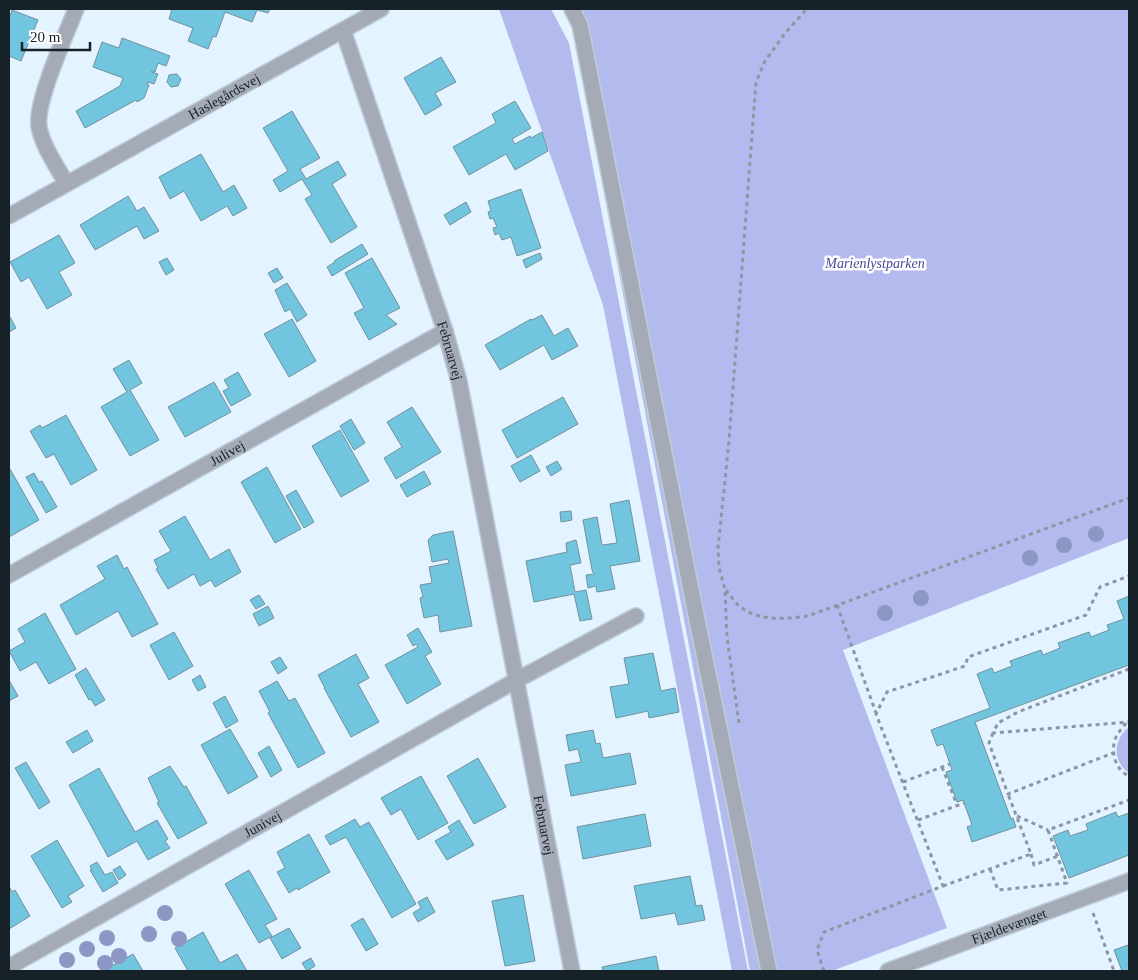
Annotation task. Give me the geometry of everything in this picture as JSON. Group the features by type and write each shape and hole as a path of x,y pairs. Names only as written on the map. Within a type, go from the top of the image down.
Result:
{"street":[{"path":"66,183 45,145 38,119 42,98 76,9"},
{"name":"Haslegårdsvej","path":"9,216 381,9"},
{"path":"572,9 580,25 692,595 769,971"},
{"path":"580,25 586,9"},
{"name":"Februarvej","path":"343,30 445,331 459,381 572,971"},
{"name":"Julivej","path":"9,575 445,331"},
{"path":"515,681 636,616"},
{"name":"Junivej","path":"9,967 515,681"},
{"name":"Fjældevænget","path":"888,971 1129,881"}],"path":[{"path":"740,725 727,637 726,589 719,568 718,548 729,441 756,82 765,61 786,32 807,9"},
{"path":"726,589 738,605 750,614 786,619 808,616 1129,498"},
{"path":"876,714 887,692 965,666 968,657 1086,614 1100,587 1129,576"},
{"path":"837,605 876,714 943,886"},
{"path":"1058,856 1034,865 989,743 998,723 1018,712 1129,669"},
{"path":"993,733 1128,722"},
{"path":"1128,722 1116,738 1113,753 1117,765 1129,776"},
{"path":"1008,794 1113,753"},
{"path":"903,782 950,764"},
{"path":"942,767 957,805"},
{"path":"1016,816 1048,830 1129,800"},
{"path":"918,820 964,803"},
{"path":"990,869 998,890 1067,883 1048,830"},
{"path":"824,971 817,950 824,932 1031,854"},
{"path":"1086,897 1114,971"}],"green space":[{"path":"499,9 551,9 569,43 748,971 732,971 603,305"},
{"name":"Marienlystparken","path":"564,9 1129,9 1129,538 843,650 947,928 832,971 750,971 576,44 570,16"},
{"path":"1129,727 1129,773 1123,768 1117,757 1117,744"}],"building":[{"path":"172,9 270,9 268,13 257,10 252,22 225,12 216,37 213,36 208,49 188,41 193,28 169,19"},
{"path":"12,10 38,20 21,61 9,56 9,19"},
{"path":"122,38 170,56 166,66 158,63 155,72 151,72 158,74 154,84 148,82 147,84 149,85 144,98 137,102 136,100 85,128 76,111 120,86 123,78 93,67 102,42 119,48"},
{"path":"441,57 456,82 435,93 442,105 425,115 404,78"},
{"path":"177,74 181,79 178,86 171,87 167,82 169,75"},
{"path":"515,101 531,128 512,139 515,144 542,132 548,151 515,170 506,154 469,175 453,147 496,123 492,114"},
{"path":"292,111 320,158 300,169 306,179 338,161 346,175 332,184 357,227 331,243 305,199 312,195 302,179 280,192 273,180 288,171 263,128"},
{"path":"201,154 223,192 234,185 247,208 233,216 227,206 201,221 184,191 170,199 159,177"},
{"path":"521,189 541,248 517,256 511,237 502,240 499,233 495,235 493,228 497,227 493,218 490,219 488,212 491,211 488,201"},
{"path":"128,196 137,211 144,207 159,231 144,239 137,226 95,250 80,225"},
{"path":"466,202 471,212 450,225 444,215"},
{"path":"59,235 75,263 59,272 72,295 47,309 29,277 21,282 10,262"},
{"path":"362,244 368,254 332,276 327,267"},
{"path":"540,253 542,259 526,268 523,260"},
{"path":"167,258 174,270 166,275 159,262"},
{"path":"372,258 400,308 386,315 397,324 369,340 354,313 364,308 345,273"},
{"path":"277,268 283,278 274,283 268,273"},
{"path":"287,283 307,315 297,322 290,309 285,312 275,290"},
{"path":"9,315 16,328 9,332"},
{"path":"542,315 554,336 568,328 578,346 552,360 544,345 500,370 485,345 531,319"},
{"path":"292,319 316,361 289,377 264,334"},
{"path":"129,360 142,383 130,390 159,440 130,456 101,407 127,392 113,369"},
{"path":"238,372 251,395 231,406 223,391 229,388 224,380"},
{"path":"214,382 231,412 185,437 168,407"},
{"path":"563,397 578,424 517,458 502,430"},
{"path":"412,407 441,452 396,479 384,458 402,447 387,422"},
{"path":"66,415 97,470 71,485 54,454 46,458 30,431 40,425 42,428"},
{"path":"351,419 365,443 354,450 340,426"},
{"path":"340,430 369,481 341,497 312,446"},
{"path":"531,455 540,471 520,482 511,466"},
{"path":"557,461 562,469 551,476 546,467"},
{"path":"267,467 301,529 275,543 241,482"},
{"path":"9,470 39,520 9,537"},
{"path":"424,471 431,484 407,497 400,485"},
{"path":"34,473 39,482 42,481 57,507 46,513 26,477"},
{"path":"296,490 314,522 304,528 286,496"},
{"path":"629,500 640,561 610,566 615,589 597,592 596,586 588,588 586,575 594,574 583,520 597,517 602,545 617,543 610,504"},
{"path":"571,511 572,520 561,522 560,512"},
{"path":"185,516 210,560 229,549 241,572 215,587 211,580 200,586 194,574 168,589 156,569 158,568 154,560 171,551 159,531"},
{"path":"453,531 472,626 440,632 438,615 424,618 420,598 423,597 420,585 432,583 429,567 449,563 448,559 432,562 428,540 433,535"},
{"path":"576,540 581,563 570,565 575,592 586,590 592,619 580,621 574,594 534,602 526,561 567,552 566,543"},
{"path":"117,555 124,569 127,567 158,624 132,637 118,611 76,635 60,605 105,579 97,566"},
{"path":"259,595 265,604 256,609 250,600"},
{"path":"1129,596 1129,665 975,722 1011,819 1013,818 1016,827 972,842 967,827 972,825 963,800 957,802 946,772 952,770 943,744 937,746 931,730 990,708 977,674 992,668 994,673 1012,666 1010,661 1041,650 1043,655 1060,648 1058,643 1089,632 1091,637 1109,630 1107,625 1124,619 1117,601"},
{"path":"268,606 274,618 259,626 253,614"},
{"path":"45,613 76,669 49,684 36,662 20,671 9,651 25,642 18,629"},
{"path":"418,628 432,652 425,656 441,684 407,704 385,665 418,647 416,644 413,646 407,635"},
{"path":"174,632 193,666 169,680 150,645"},
{"path":"653,653 661,691 675,688 679,712 649,718 648,711 616,718 610,687 629,684 624,658"},
{"path":"356,654 369,678 358,684 379,722 351,737 318,675"},
{"path":"280,657 287,668 278,674 271,662"},
{"path":"86,668 105,700 95,706 91,699 89,700 75,675"},
{"path":"200,675 206,687 198,691 192,680"},
{"path":"9,680 18,696 9,701"},
{"path":"277,681 289,701 295,698 325,753 298,768 268,713 270,712 259,691"},
{"path":"225,696 238,721 226,728 213,703"},
{"path":"230,729 258,777 228,794 201,745"},
{"path":"87,730 93,741 73,753 66,742"},
{"path":"593,730 596,744 600,743 603,758 630,753 636,784 571,796 565,765 581,762 578,749 569,751 566,735"},
{"path":"269,746 282,770 271,777 258,753"},
{"path":"478,758 506,807 474,824 447,776"},
{"path":"26,762 50,802 39,809 15,768"},
{"path":"170,766 184,787 186,786 207,823 178,839 157,803 159,802 148,778"},
{"path":"99,768 135,832 157,820 168,839 165,841 170,848 148,860 137,841 108,857 69,785"},
{"path":"421,776 448,823 418,840 401,809 391,815 381,798"},
{"path":"1116,812 1118,817 1129,813 1129,855 1069,878 1053,836 1068,830 1070,836 1088,830 1086,824"},
{"path":"645,814 651,846 583,859 577,827"},
{"path":"355,819 360,827 369,822 416,904 392,918 346,837 330,845 325,836"},
{"path":"459,820 474,845 447,860 435,841 451,832 448,827"},
{"path":"309,834 330,872 289,893 277,872 285,868 277,852"},
{"path":"57,840 84,886 68,896 72,902 62,908 31,856"},
{"path":"97,862 105,875 112,872 118,883 103,892 90,870 92,870 90,866"},
{"path":"120,866 126,875 119,880 113,870"},
{"path":"249,870 277,919 265,925 272,936 259,943 225,884"},
{"path":"690,876 696,906 702,905 705,920 678,925 675,913 641,919 634,886"},
{"path":"9,886 12,892 15,890 30,916 9,929"},
{"path":"523,895 535,961 505,966 492,901"},
{"path":"427,897 435,912 418,922 413,913 421,908 418,902"},
{"path":"363,918 378,944 366,951 351,925"},
{"path":"289,928 301,948 282,959 270,938"},
{"path":"203,932 220,963 237,954 247,971 188,971 175,948"},
{"path":"1128,945 1129,971 1122,971 1114,950"},
{"path":"133,954 143,971 102,971 108,968"},
{"path":"656,956 659,971 603,971 602,967"},
{"path":"311,958 315,966 307,971 302,963"}]}
